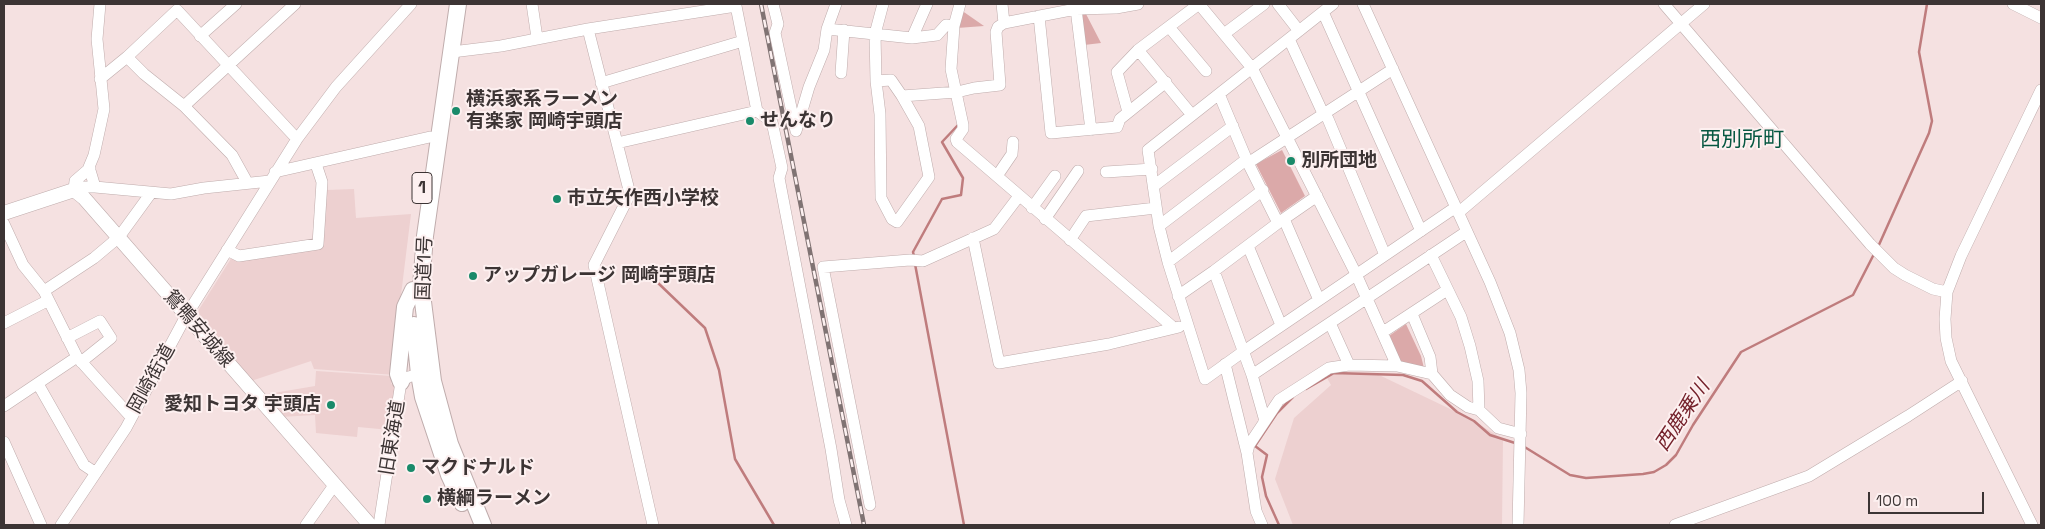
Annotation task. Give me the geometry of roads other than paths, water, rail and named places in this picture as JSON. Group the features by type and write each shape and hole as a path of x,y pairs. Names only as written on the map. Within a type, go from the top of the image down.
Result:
{"highway":[{"name":"国道1号","path":"447,4 417,230 413,290 425,373 450,444 483,525"},
{"name":"国道1号","path":"458,4 425,236 421,286 428,415 446,466 472,525"},
{"path":"401,382 398,374 404,307 413,290"}],"main road":[{"path":"4,213 74,190"},
{"name":"鴛鴨安城線","path":"74,190 84,198 119,237 370,525"}],"street":[{"path":"95,187 90,168 104,109 97,39 100,4"},
{"path":"200,36 236,4"},
{"path":"184,106 295,4"},
{"name":"岡崎街道","path":"62,525 126,428 186,316 297,139 336,86 410,4"},
{"path":"532,4 537,38"},
{"path":"774,4 778,24 775,33 796,131 809,87 824,50 827,29 836,4"},
{"path":"876,81 891,80 919,126 929,178 897,222 892,219 880,198 880,114 876,81 875,34 882,4"},
{"path":"912,38 927,4"},
{"path":"960,4 950,26 951,69 963,125 963,129 956,140 957,142 1174,328"},
{"path":"1002,4 1004,23"},
{"path":"902,96 957,92 1000,85 996,32 998,27 1004,23 1097,6 1116,8 1138,4"},
{"path":"1128,112 1117,72 1138,50 1199,4 1252,68 1356,274 1397,366"},
{"path":"1224,34 1264,4"},
{"path":"1278,4 1299,31"},
{"path":"1333,4 1148,150 1159,226 1178,296 1205,379 1244,350 1356,274 1421,231 1457,210 1704,4"},
{"path":"1363,4 1501,307 1514,347 1521,393 1518,525"},
{"path":"1664,4 1877,251 1894,268 1905,275 1933,289 1947,292"},
{"path":"2013,4 2041,18"},
{"path":"452,52 501,46 711,6 736,6 757,111 772,122 782,168 779,178 839,500 846,525"},
{"path":"1076,9 1091,130"},
{"path":"100,79 128,57 177,10 297,139"},
{"path":"1323,12 1421,231"},
{"path":"1039,16 1051,133 1117,126 1120,119 1166,82"},
{"path":"827,29 912,38 937,35 950,26"},
{"path":"1169,27 1206,71"},
{"path":"588,29 630,194 594,265 653,525"},
{"path":"841,73 844,30"},
{"path":"1289,38 1385,255"},
{"path":"601,83 743,41"},
{"path":"1138,50 1192,115"},
{"path":"128,57 144,74 184,106 232,155 246,182"},
{"path":"1159,226 1248,161 1288,138 1393,69"},
{"path":"2032,525 1951,361 1946,338 1947,292 1971,232 2041,90"},
{"path":"1219,94 1248,161 1281,221 1319,300"},
{"path":"617,144 757,111"},
{"path":"1154,186 1232,126"},
{"path":"74,190 80,187 95,187 171,194 273,177 390,145 430,137"},
{"path":"997,176 1012,154 1013,142"},
{"path":"226,250 240,256 318,244 322,182 316,164"},
{"path":"74,190 75,181 90,168"},
{"path":"1106,172 1152,169"},
{"path":"1045,219 1078,171"},
{"path":"1032,208 1055,176"},
{"path":"1168,262 1263,190"},
{"path":"4,323 45,296 119,237 151,193"},
{"path":"870,506 823,267 914,260 923,261 994,229 1019,196"},
{"path":"1178,296 1214,272 1317,196"},
{"path":"1070,240 1086,216 1156,208"},
{"path":"4,224 23,265 45,296 79,360 131,417"},
{"path":"1252,374 1466,232"},
{"path":"973,238 999,364 1109,344 1188,324"},
{"path":"1248,246 1281,325"},
{"path":"1431,255 1461,318 1470,346 1478,381 1479,410"},
{"path":"1214,272 1244,350 1265,421"},
{"path":"1383,332 1447,290"},
{"path":"1412,314 1430,357 1432,374 1450,395 1468,406 1479,410 1498,428 1521,434"},
{"path":"4,406 111,338 100,321 67,338"},
{"path":"1330,323 1348,365"},
{"path":"1225,364 1247,453 1256,511 1262,525"},
{"path":"1247,453 1249,445 1279,400 1329,368 1348,365 1397,366 1432,374"},
{"name":"旧東海道","path":"379,525 401,382 408,377 425,373"},
{"path":"1675,525 1809,476 1962,381"},
{"path":"38,384 84,465 96,473"},
{"path":"4,444 41,525"},
{"path":"306,525 335,484"}],"waterway":[{"name":"西鹿乗川","path":"1878,247 1929,133 1932,121 1919,52 1927,4"},
{"path":"914,256 913,252 942,199 961,195 963,178 942,142 958,125"},
{"name":"西鹿乗川","path":"1523,446 1570,475 1586,478 1654,472 1666,465 1676,455 1693,425 1741,352 1853,295 1874,254"},
{"path":"915,264 964,525"},
{"path":"657,282 705,328 719,370 735,459 774,525"},
{"name":"西鹿乗川","path":"1306,389 1334,373 1403,375 1422,381 1457,412 1474,421 1490,435 1515,443"},
{"name":"西鹿乗川","path":"1279,525 1266,496 1262,477 1267,455 1255,446 1277,413 1293,397"}],"railway":[{"path":"761,4 864,525"}],"place":[{"name":"横浜家系ラーメン 有楽家 岡崎宇頭店","path":"456,111"},
{"name":"せんなり","path":"750,121"},
{"name":"別所団地","path":"1291,161"},
{"name":"市立矢作西小学校","path":"557,199"},
{"name":"アップガレージ 岡崎宇頭店","path":"473,276"},
{"name":"愛知トヨタ 宇頭店","path":"331,405"},
{"name":"マクドナルド","path":"411,468"},
{"name":"横綱ラーメン","path":"427,499"}],"district":[{"name":"西別所町","path":"1742,140"}]}
